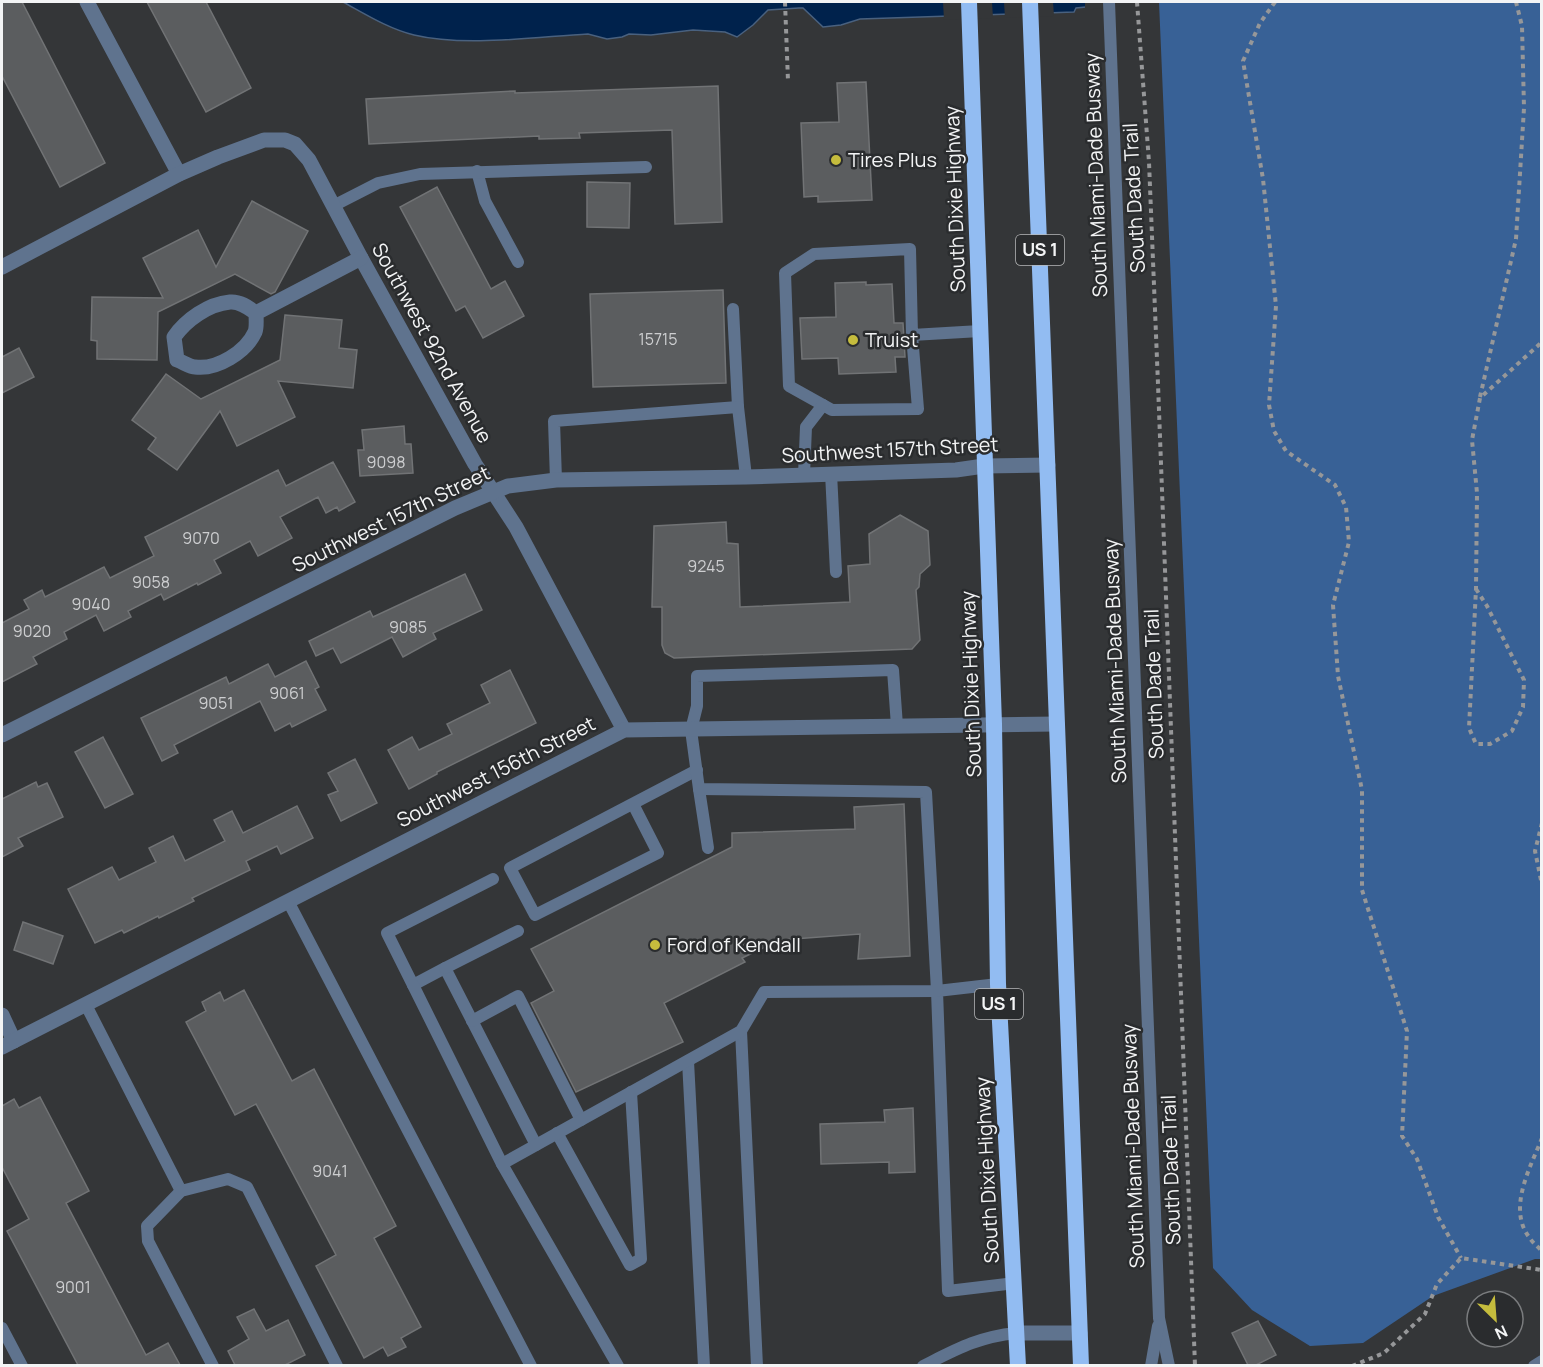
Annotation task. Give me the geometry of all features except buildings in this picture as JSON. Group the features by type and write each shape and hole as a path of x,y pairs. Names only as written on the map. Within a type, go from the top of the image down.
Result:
{"highway":[{"name":"South Dixie Highway","path":"969,2 994,724 998,984 1018,1365"},
{"name":"US 1","path":"1030,2 1081,1365"}],"street":[{"path":"2,267 178,174 87,2"},
{"name":"Southwest 92nd Avenue","path":"178,174 264,140 285,140 295,144 309,160 492,492 516,527 624,730"},
{"path":"256,314 361,258"},
{"path":"231,302 244,304 256,314 256,331 245,347 233,356 216,364 195,368 177,360 174,337 183,323 203,311 231,302"},
{"name":"Southwest 157th Street","path":"2,735 434,518 508,486 556,480 746,477 1048,465"},
{"name":"Southwest 156th Street","path":"8,1044 624,730 1057,724"},
{"path":"2,1015 8,1044"},
{"path":"1016,1333 1080,1333"}],"lane":[{"name":"South Miami-Dade Busway","path":"1109,2 1159,1318 1169,1365"},
{"path":"333,206 378,183 420,174 646,167"},
{"path":"477,171 485,201 518,262"},
{"path":"910,249 912,335 918,409 832,410 789,386 785,273 814,254 910,249"},
{"path":"733,309 738,407 746,477"},
{"path":"912,335 980,331"},
{"path":"804,475 806,427 823,405"},
{"path":"556,480 554,421 738,407"},
{"path":"831,474 836,572"},
{"path":"708,848 691,730 697,706 697,676 893,670 897,726"},
{"path":"633,804 658,853 535,915 510,868 697,770"},
{"path":"699,789 927,792 948,1291 1015,1283"},
{"path":"493,879 387,933 502,1164 618,1365"},
{"path":"288,901 531,1365"},
{"path":"413,985 518,931"},
{"path":"445,968 536,1145"},
{"path":"502,1164 741,1031 764,992 937,991 998,984"},
{"path":"472,1021 518,996 581,1120"},
{"path":"86,1005 181,1191"},
{"path":"741,1031 757,1365"},
{"path":"688,1061 704,1365"},
{"path":"557,1133 630,1265 641,1259 631,1092"},
{"path":"213,1365 148,1241 147,1226 181,1191 228,1179 247,1187 337,1365"},
{"name":"South Miami-Dade Busway","path":"1151,1365 1159,1318"},
{"path":"2,1328 22,1365"},
{"path":"923,1365 946,1360 992,1335 1016,1333"},
{"path":"1534,1365 1542,1362"}],"path":[{"path":"785,2 788,81"},
{"name":"South Dade Trail","path":"1137,2 1149,162 1195,1365"},
{"path":"1275,2 1260,23 1243,61 1263,179 1276,306 1269,405 1274,431 1286,451 1335,485 1346,507 1350,542 1333,605 1338,676 1362,790 1362,890 1407,1031 1402,1136 1418,1159 1438,1217 1461,1258"},
{"path":"1476,589 1488,606 1524,680 1523,707 1512,731 1490,744 1476,744 1469,728 1476,589 1477,493 1472,440 1516,239 1524,108 1522,26 1516,2"},
{"path":"1480,398 1542,342"},
{"path":"1542,823 1535,851 1542,885"},
{"path":"1542,1138 1522,1190 1520,1213 1527,1235 1542,1251"},
{"path":"1461,1258 1542,1270"},
{"path":"1352,1365 1384,1353 1425,1314 1437,1284 1461,1258"}],"shaded area":[{"path":"343,2 1137,2 1076,8 1074,12 860,19 841,25 823,27 803,8 799,8 768,10 737,37 725,32 693,30 651,35 629,34 607,39 588,34 477,41 434,39 414,35 377,21"},
{"path":"1159,2 1541,2 1541,1259 1535,1259 1433,1296 1363,1343 1310,1346 1252,1310 1213,1268"}],"pier":[{"path":"943,2 992,2 993,18 944,20"},
{"path":"1004,2 1053,2 1054,16 1005,18"},
{"path":"1085,2 1140,2 1085,10"}],"place":[{"name":"Tires Plus","path":"836,160"},
{"name":"Truist","path":"853,340"},
{"name":"Ford of Kendall","path":"655,945"}]}
